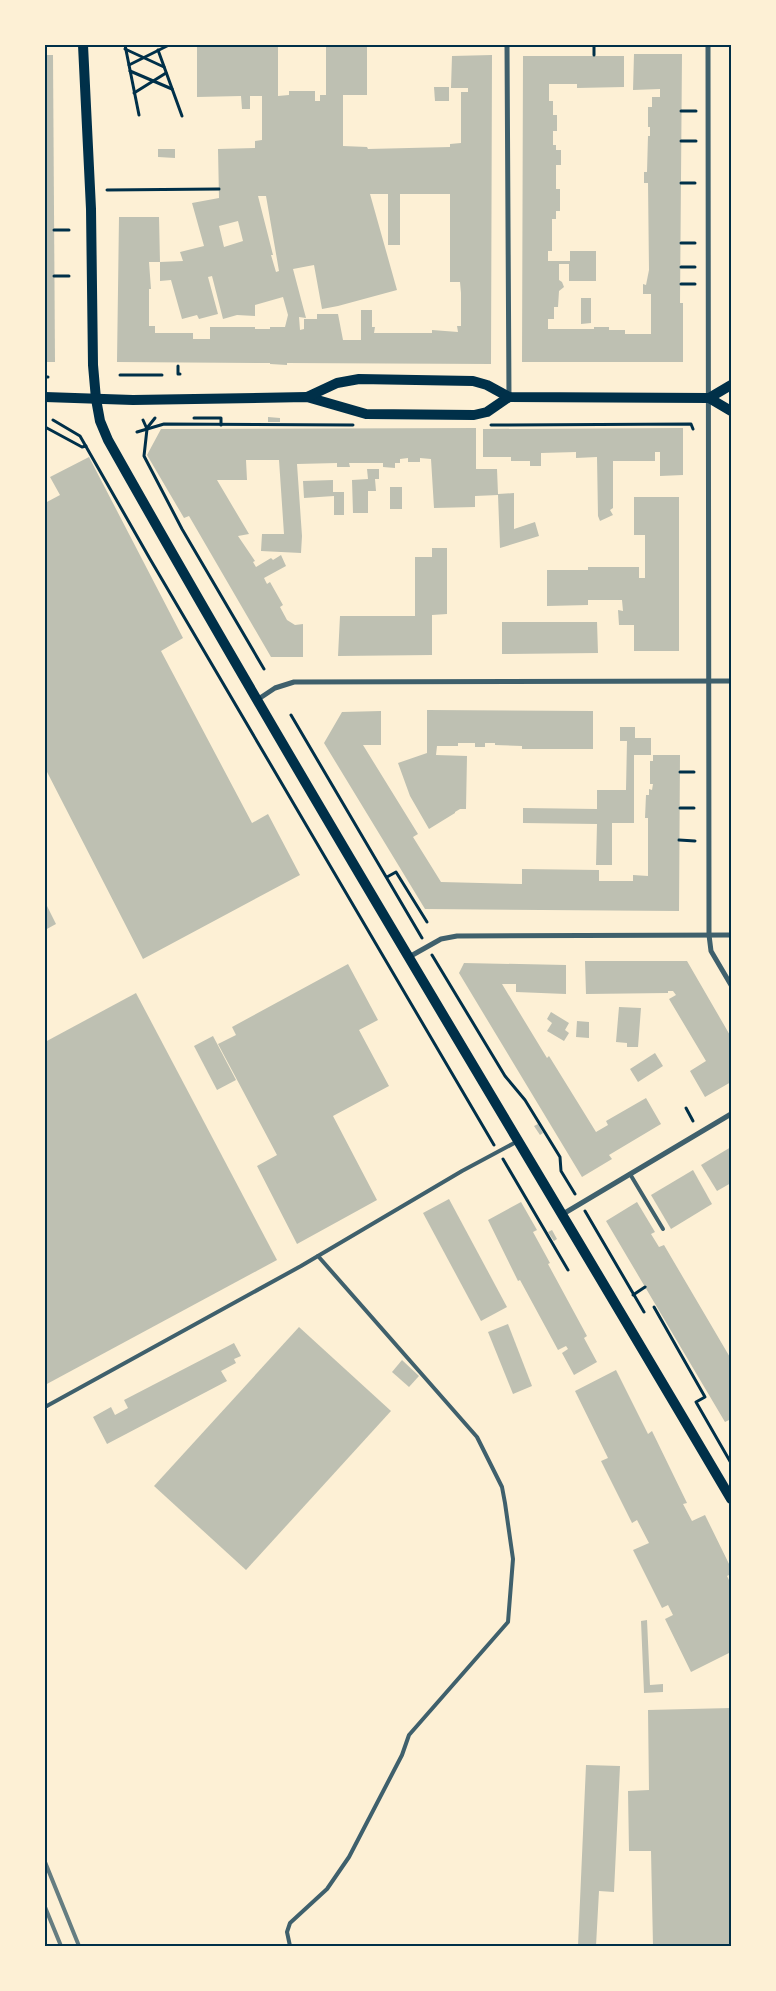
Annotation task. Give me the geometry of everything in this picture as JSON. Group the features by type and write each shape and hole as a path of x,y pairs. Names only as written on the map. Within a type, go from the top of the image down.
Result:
{"main road":[{"path":"83,45 91,209 93,365 100,421 108,440 408,957 731,1498"},
{"path":"307,397 337,383 359,379 473,381 487,385 508,397 709,398 731,411"},
{"path":"709,398 731,385"},
{"path":"45,397 96,399 307,397 366,414 474,415 487,412 508,397"}],"street":[{"path":"507,45 508,397"},
{"path":"708,45 709,935 711,951 731,985"},
{"path":"258,700 275,688 294,682 731,681"},
{"path":"408,957 441,939 457,936 731,936"},
{"path":"563,1214 731,1114"}],"lane":[{"path":"45,1407 318,1256 519,1140"},
{"path":"630,1174 664,1230"},
{"path":"290,1946 287,1932 290,1923 326,1889 349,1857 402,1755 409,1735 508,1622 513,1559 502,1487 477,1437 318,1256"}],"path":[{"path":"129,65 169,45"},
{"path":"594,45 594,56"},
{"path":"125,47 164,68"},
{"path":"125,47 139,115"},
{"path":"158,50 182,116"},
{"path":"130,71 172,89"},
{"path":"134,93 166,73"},
{"path":"681,111 696,111"},
{"path":"681,141 696,141"},
{"path":"681,183 695,183"},
{"path":"107,190 219,189"},
{"path":"54,230 69,230"},
{"path":"681,243 695,243"},
{"path":"680,267 695,267"},
{"path":"54,276 69,276"},
{"path":"681,284 695,284"},
{"path":"178,366 178,374 180,374"},
{"path":"120,375 162,375"},
{"path":"155,418 147,429 144,456 182,529 264,669"},
{"path":"194,418 221,418 221,425"},
{"path":"53,420 80,436 150,559 568,1270"},
{"path":"143,420 147,429"},
{"path":"45,427 82,447 86,446"},
{"path":"680,772 694,772"},
{"path":"680,808 694,808"},
{"path":"679,840 695,840"},
{"path":"387,877 396,872 427,922"},
{"path":"686,1108 693,1121"},
{"path":"590,1220 644,1312"},
{"path":"633,1295 645,1287"},
{"path":"654,1307 696,1377 704,1397 696,1402 731,1463"}],"building":[{"path":"197,45 278,45 278,96 289,95 289,91 315,91 315,101 320,101 320,95 326,95 326,45 367,45 367,95 343,95 343,146 367,147 368,149 450,147 450,144 461,143 461,92 468,92 468,88 451,88 452,56 492,55 491,364 287,363 287,365 270,363 117,362 119,217 159,217 160,262 183,261 180,252 204,246 192,203 219,198 218,149 255,148 255,141 262,140 262,96 250,96 250,109 242,109 241,96 197,97","holes":["370,194 388,194 388,245 400,245 400,194 450,194 450,282 460,282 461,293 461,326 457,326 458,332 432,330 432,333 374,333 375,327 372,327 372,310 361,310 361,340 343,340 338,314 317,314 317,319 304,319 304,329 300,330 299,317 306,318 293,269 314,265 322,309 397,290","258,196 266,196 279,271 276,272 271,255 273,255","238,221 243,241 224,247 219,226","149,262 160,262 160,281 171,280 182,319 197,315 199,319 218,314 208,277 212,276 223,319 237,315 255,316 255,305 283,297 288,315 285,327 270,327 270,329 210,327 210,339 193,339 193,333 155,333 155,326 149,326 149,289 151,289"]},
{"path":"634,54 682,54 680,303 683,303 683,362 522,362 523,56 624,56 624,87 577,88 577,84 549,84 549,101 553,101 553,115 557,115 557,131 553,131 553,145 556,145 556,150 561,150 561,165 556,165 556,189 560,189 560,211 556,211 556,219 552,219 552,251 548,251 548,261 570,261 570,251 596,251 596,281 569,281 569,264 559,264 559,280 564,287 559,291 558,307 554,307 554,319 548,319 548,329 594,329 594,327 609,327 609,330 625,330 625,334 651,334 651,294 643,294 643,284 646,285 649,270 648,183 644,183 644,172 647,172 648,136 650,136 648,107 652,107 652,97 660,97 660,89 633,90"},
{"path":"45,55 53,55 55,362 45,362"},
{"path":"434,87 449,87 449,101 435,101"},
{"path":"158,149 175,149 175,158 158,157"},
{"path":"581,298 591,298 591,323 581,324"},
{"path":"268,417 280,418 280,422 268,422"},
{"path":"476,428 476,469 497,469 498,494 514,493 514,529 535,522 539,536 500,548 498,495 475,496 475,507 434,508 431,459 420,458 420,462 408,462 408,458 400,459 400,463 395,463 395,468 383,467 383,463 349,463 350,467 337,467 337,463 297,464 302,536 301,553 261,551 262,534 284,534 279,460 246,460 247,480 217,480 249,534 238,536 255,561 253,562 256,567 271,558 273,560 281,555 286,566 264,578 267,584 270,582 283,605 280,607 287,620 295,625 303,624 303,657 271,657 189,516 184,518 147,455 161,429"},
{"path":"683,428 683,475 660,476 660,452 655,452 655,461 613,461 613,508 610,510 613,515 600,521 598,516 597,457 576,458 576,452 541,453 541,466 530,466 530,461 511,461 511,457 483,457 483,429"},
{"path":"89,457 183,638 161,651 252,823 268,814 300,875 143,959 45,768 45,503 60,495 50,477"},
{"path":"367,469 379,469 379,479 375,479 376,491 368,491 368,513 353,513 352,480 368,479"},
{"path":"333,480 333,492 344,492 344,515 334,515 334,496 304,498 303,481"},
{"path":"390,487 402,487 402,509 390,509"},
{"path":"634,497 679,497 679,651 634,651 634,625 619,625 618,610 623,611 622,600 588,600 588,605 547,606 547,570 588,570 588,567 639,567 639,578 645,578 645,535 634,535"},
{"path":"432,548 447,548 447,614 432,615 432,655 338,656 340,616 415,616 415,557 432,557"},
{"path":"502,622 597,622 598,653 502,654"},
{"path":"427,710 593,711 593,749 522,749 522,746 495,745 495,743 485,743 485,747 475,747 475,743 458,743 458,746 437,746 436,755 467,756 466,809 460,809 429,829 410,796 398,763 427,753"},
{"path":"381,711 381,745 363,745 418,834 413,837 441,882 522,884 522,869 599,870 599,881 633,881 633,875 648,876 648,818 645,818 646,795 649,795 649,789 652,790 653,784 650,784 650,761 653,761 653,755 680,755 679,911 425,909 324,743 342,712"},
{"path":"620,727 635,727 635,738 651,738 651,755 634,755 634,823 612,823 612,865 596,865 597,824 523,823 523,808 597,809 597,790 626,790 627,741 620,741"},
{"path":"45,902 56,924 45,930"},
{"path":"585,961 687,961 731,1037 731,1082 705,1097 690,1071 706,1061 669,999 676,995 673,991 668,991 668,993 586,994"},
{"path":"464,963 566,965 566,994 516,992 516,984 502,984 547,1058 549,1056 596,1132 608,1125 606,1121 646,1098 661,1124 609,1155 612,1159 582,1177 459,973"},
{"path":"348,964 378,1020 359,1030 389,1086 333,1116 377,1200 297,1244 257,1166 277,1155 218,1044 236,1035 232,1027"},
{"path":"136,993 277,1260 45,1385 45,1042"},
{"path":"619,1007 641,1008 638,1047 627,1047 627,1043 616,1042"},
{"path":"551,1012 569,1023 565,1030 569,1033 564,1041 547,1031 552,1023 547,1019"},
{"path":"577,1021 589,1022 589,1038 576,1037"},
{"path":"213,1036 236,1080 217,1090 194,1046"},
{"path":"655,1053 663,1066 638,1082 630,1069"},
{"path":"538,1124 543,1133 540,1135 534,1126"},
{"path":"731,1147 731,1183 717,1191 701,1165"},
{"path":"693,1170 712,1204 671,1229 651,1195"},
{"path":"449,1199 507,1307 481,1321 423,1213"},
{"path":"521,1202 537,1230 533,1232 587,1336 584,1338 597,1362 574,1375 562,1353 568,1349 566,1346 558,1350 520,1280 518,1281 488,1220"},
{"path":"637,1202 655,1232 651,1234 659,1247 664,1245 731,1359 731,1419 725,1422 606,1221"},
{"path":"552,1230 557,1239 554,1241 548,1232"},
{"path":"508,1324 532,1386 513,1394 488,1332"},
{"path":"299,1327 391,1411 246,1570 154,1486"},
{"path":"234,1343 241,1356 234,1359 236,1363 221,1371 227,1381 107,1444 93,1417 111,1407 115,1415 128,1408 124,1400"},
{"path":"402,1360 419,1376 409,1387 392,1372"},
{"path":"616,1370 648,1434 652,1431 687,1503 683,1504 692,1521 705,1515 731,1568 731,1574 727,1576 731,1584 731,1652 691,1672 665,1619 673,1615 668,1605 662,1608 633,1550 649,1543 637,1520 632,1523 601,1461 608,1458 575,1391"},
{"path":"647,1620 650,1685 663,1684 663,1692 644,1693 641,1621"},
{"path":"731,1708 731,1946 653,1946 651,1851 629,1851 628,1791 649,1790 648,1710"},
{"path":"586,1765 620,1766 614,1892 599,1891 596,1946 578,1946"}],"railway":[{"path":"45,1862 79,1946"},
{"path":"45,1907 61,1946"}]}
